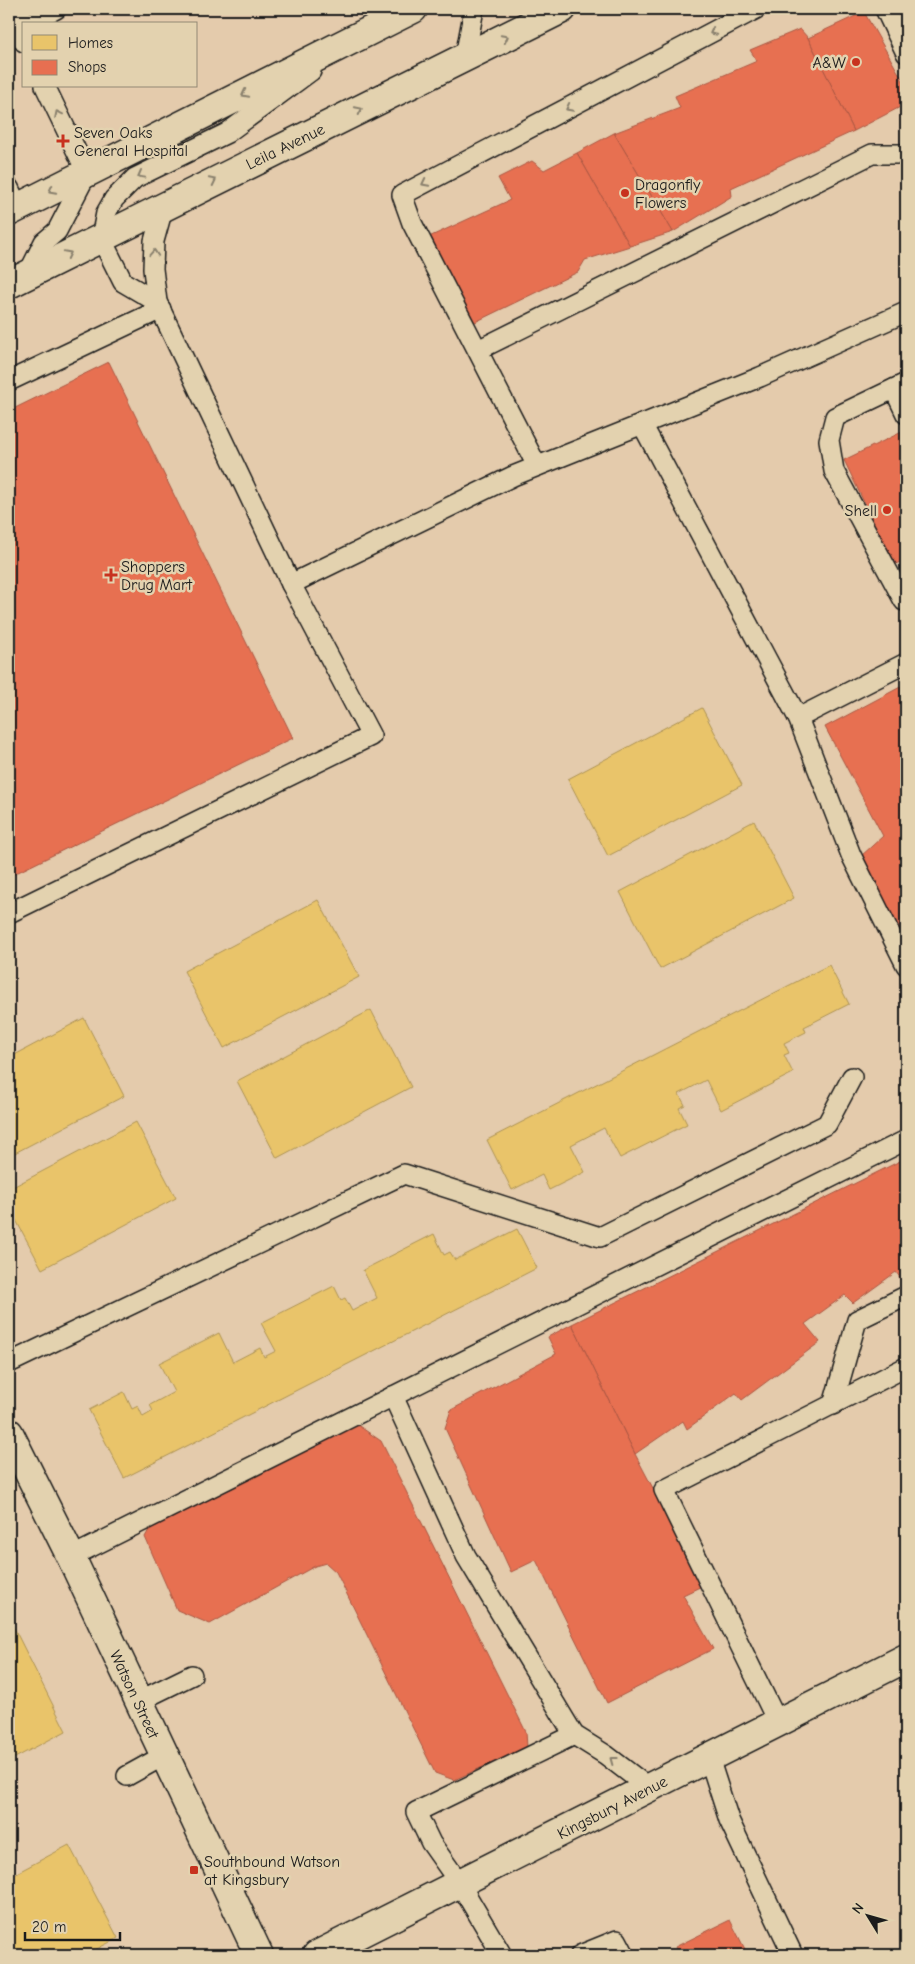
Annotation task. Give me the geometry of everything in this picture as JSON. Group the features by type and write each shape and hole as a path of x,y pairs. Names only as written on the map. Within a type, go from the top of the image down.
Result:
{"street":[{"path":"12,202 87,173 413,9"},
{"name":"Leila Avenue","path":"19,279 164,205 562,9"},
{"name":"Watson Street","path":"10,1438 71,1557 259,1955"},
{"name":"Kingsbury Avenue","path":"318,1955 906,1658"}],"lane":[{"path":"10,13 32,22 56,9"},
{"path":"465,58 474,9"},
{"path":"537,466 412,223 402,195 756,9"},
{"path":"885,9 906,53"},
{"path":"10,13 22,38"},
{"path":"159,306 123,282 101,238 106,213 114,199 135,178 227,133 358,36"},
{"path":"19,279 44,242 56,231 87,173 46,88"},
{"path":"478,350 872,154 906,154"},
{"path":"9,913 371,736 291,584 159,306 152,268 154,241 164,205"},
{"path":"9,381 159,306"},
{"path":"291,584 537,466 760,377 906,312"},
{"path":"906,414 900,386 836,416 829,440 834,471 904,601 906,600"},
{"path":"642,424 798,718 851,855 906,965"},
{"path":"798,718 906,663"},
{"path":"9,1363 404,1174 600,1237 827,1124 852,1077"},
{"path":"71,1557 906,1140"},
{"path":"833,1405 857,1320 906,1296"},
{"path":"778,1723 664,1490 906,1367"},
{"path":"393,1396 466,1556 574,1735 606,1755 649,1788"},
{"path":"139,1701 192,1675"},
{"path":"502,1955 460,1884 431,1843 416,1812 574,1735"},
{"path":"127,1776 164,1755"},
{"path":"709,1758 729,1820 792,1955"},
{"path":"580,1955 617,1940 626,1955"}],"building: Homes":[{"path":"702,708 742,785 608,856 568,779"},
{"path":"754,821 794,898 660,969 620,892"},
{"path":"318,900 359,977 224,1048 184,971"},
{"path":"829,965 849,1004 804,1027 806,1032 784,1043 789,1053 784,1055 793,1073 721,1110 706,1080 679,1094 685,1105 679,1108 687,1124 620,1158 604,1128 571,1145 585,1172 549,1190 542,1175 512,1190 487,1140"},
{"path":"371,1010 411,1087 277,1158 237,1081"},
{"path":"84,1018 124,1096 9,1156 9,1058"},
{"path":"136,1122 176,1198 42,1269 9,1207 9,1189"},
{"path":"517,1229 537,1268 124,1478 89,1410 124,1392 132,1409 138,1406 143,1417 153,1411 150,1405 174,1392 159,1363 219,1333 233,1362 260,1348 264,1357 276,1351 261,1323 334,1286 341,1300 345,1298 352,1311 377,1298 363,1270 434,1234 444,1255 450,1252 455,1260"},
{"path":"9,1618 66,1731 9,1761"},
{"path":"69,1845 118,1938 85,1955 9,1955 9,1877"}],"building: Shops":[{"name":"A&W","path":"864,12 906,86 906,104 854,131 808,38"},
{"path":"800,29 808,38 854,131 731,188 732,196 673,232 614,133 680,108 675,96 757,61 750,50"},
{"name":"Dragonfly Flowers","path":"614,133 673,232 630,246 577,153"},
{"path":"577,153 630,246 585,260 578,272 471,324 429,237 510,200 498,178 532,161 544,170"},
{"name":"Shoppers Drug Mart","path":"109,362 293,738 12,875 9,868 9,411"},
{"name":"Shell","path":"906,430 906,559 894,565 844,460"},
{"path":"906,684 906,946 861,856 883,836 825,727"},
{"path":"906,1158 906,1275 901,1279 896,1272 853,1303 845,1295 805,1324 820,1342 742,1400 736,1393 687,1429 683,1421 635,1454 572,1324"},
{"path":"572,1324 635,1454 704,1585 683,1595 713,1649 607,1703 536,1560 511,1572 445,1428 451,1410 556,1354 548,1337"},
{"path":"356,1424 381,1441 526,1732 527,1747 454,1780 435,1773 336,1572 326,1563 315,1566 210,1624 177,1610 145,1537 150,1528"},
{"path":"730,1920 748,1955 679,1955 675,1947"}],"place":[{"name":"A&W","path":"856,62"},
{"name":"Seven Oaks General Hospital","path":"63,141"},
{"name":"Dragonfly Flowers","path":"625,193"},
{"name":"Shell","path":"887,510"},
{"name":"Shoppers Drug Mart","path":"111,575"},
{"name":"Southbound Watson at Kingsbury","path":"194,1870"}]}
